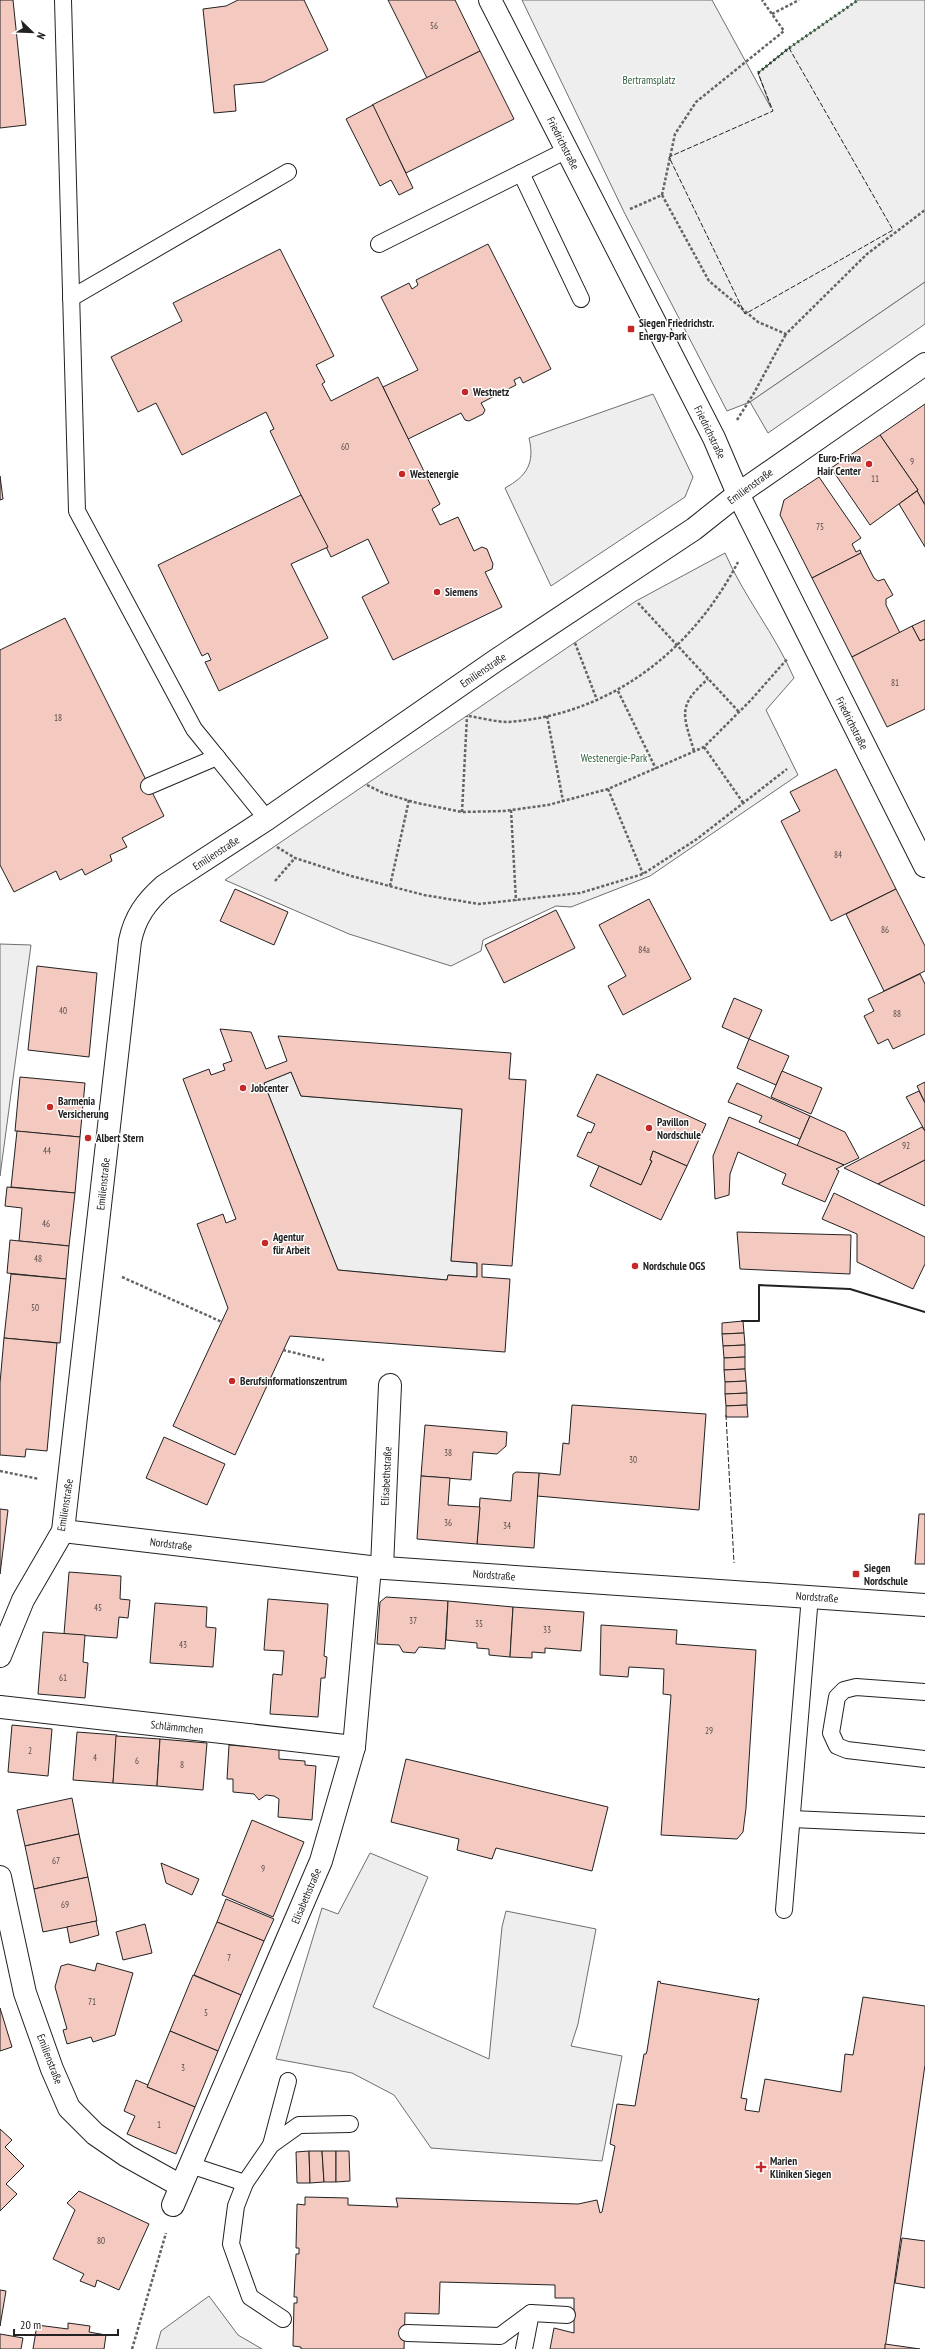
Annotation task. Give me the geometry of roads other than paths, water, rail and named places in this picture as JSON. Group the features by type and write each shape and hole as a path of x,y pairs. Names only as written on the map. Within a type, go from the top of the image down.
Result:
{"street":[{"name":"Friedrichstraße","path":"490,0 714,438 738,494 925,866"},
{"name":"Emilienstraße","path":"0,1656 24,1600 64,1531 133,925 147,901 164,886 260,824 448,694 694,529 738,494 925,364"},
{"name":"Elisabethstraße","path":"177,2195 321,1861 354,1746 376,1567 390,1384"},
{"name":"Nordstraße","path":"64,1531 376,1567 925,1604"},
{"name":"Schlämmchen","path":"0,1707 354,1746"},
{"name":"Emilienstraße","path":"0,1877 25,1993 52,2069 69,2108 95,2134 177,2195"}],"lane":[{"path":"62,0 77,511 194,729 217,757 260,824"},
{"path":"379,244 567,150"},
{"path":"70,298 288,172"},
{"path":"521,173 581,299"},
{"path":"149,786 217,757"},
{"path":"784,1910 810,1596"},
{"path":"925,1692 856,1687 844,1690 837,1697 831,1733 837,1746 846,1750 925,1759"},
{"path":"792,1819 925,1826"},
{"path":"283,2319 250,2297 231,2244 236,2206 245,2183 271,2145 288,2081"},
{"path":"271,2145 299,2125 350,2124"},
{"path":"190,2165 245,2183"},
{"path":"407,2333 500,2336 531,2313 567,2314"},
{"path":"524,2349 531,2313"}],"place":[{"name":"Siegen Friedrichstr. Energy-Park","path":"631,329"},
{"name":"Westnetz","path":"465,392"},
{"name":"Euro-Friwa Hair Center","path":"869,464"},
{"name":"Westenergie","path":"402,474"},
{"name":"Siemens","path":"437,592"},
{"name":"Jobcenter","path":"243,1088"},
{"name":"Barmenia Versicherung","path":"50,1107"},
{"name":"Pavillon Nordschule","path":"649,1128"},
{"name":"Albert Stern","path":"88,1138"},
{"name":"Agentur für Arbeit","path":"265,1243"},
{"name":"Nordschule OGS","path":"635,1266"},
{"name":"Berufsinformationszentrum","path":"232,1381"},
{"name":"Siegen Nordschule","path":"856,1574"},
{"name":"Marien Kliniken Siegen","path":"761,2167"}],"park label":[{"name":"Bertramsplatz","path":"649,80"},
{"name":"Westenergie-Park","path":"614,758"}]}
